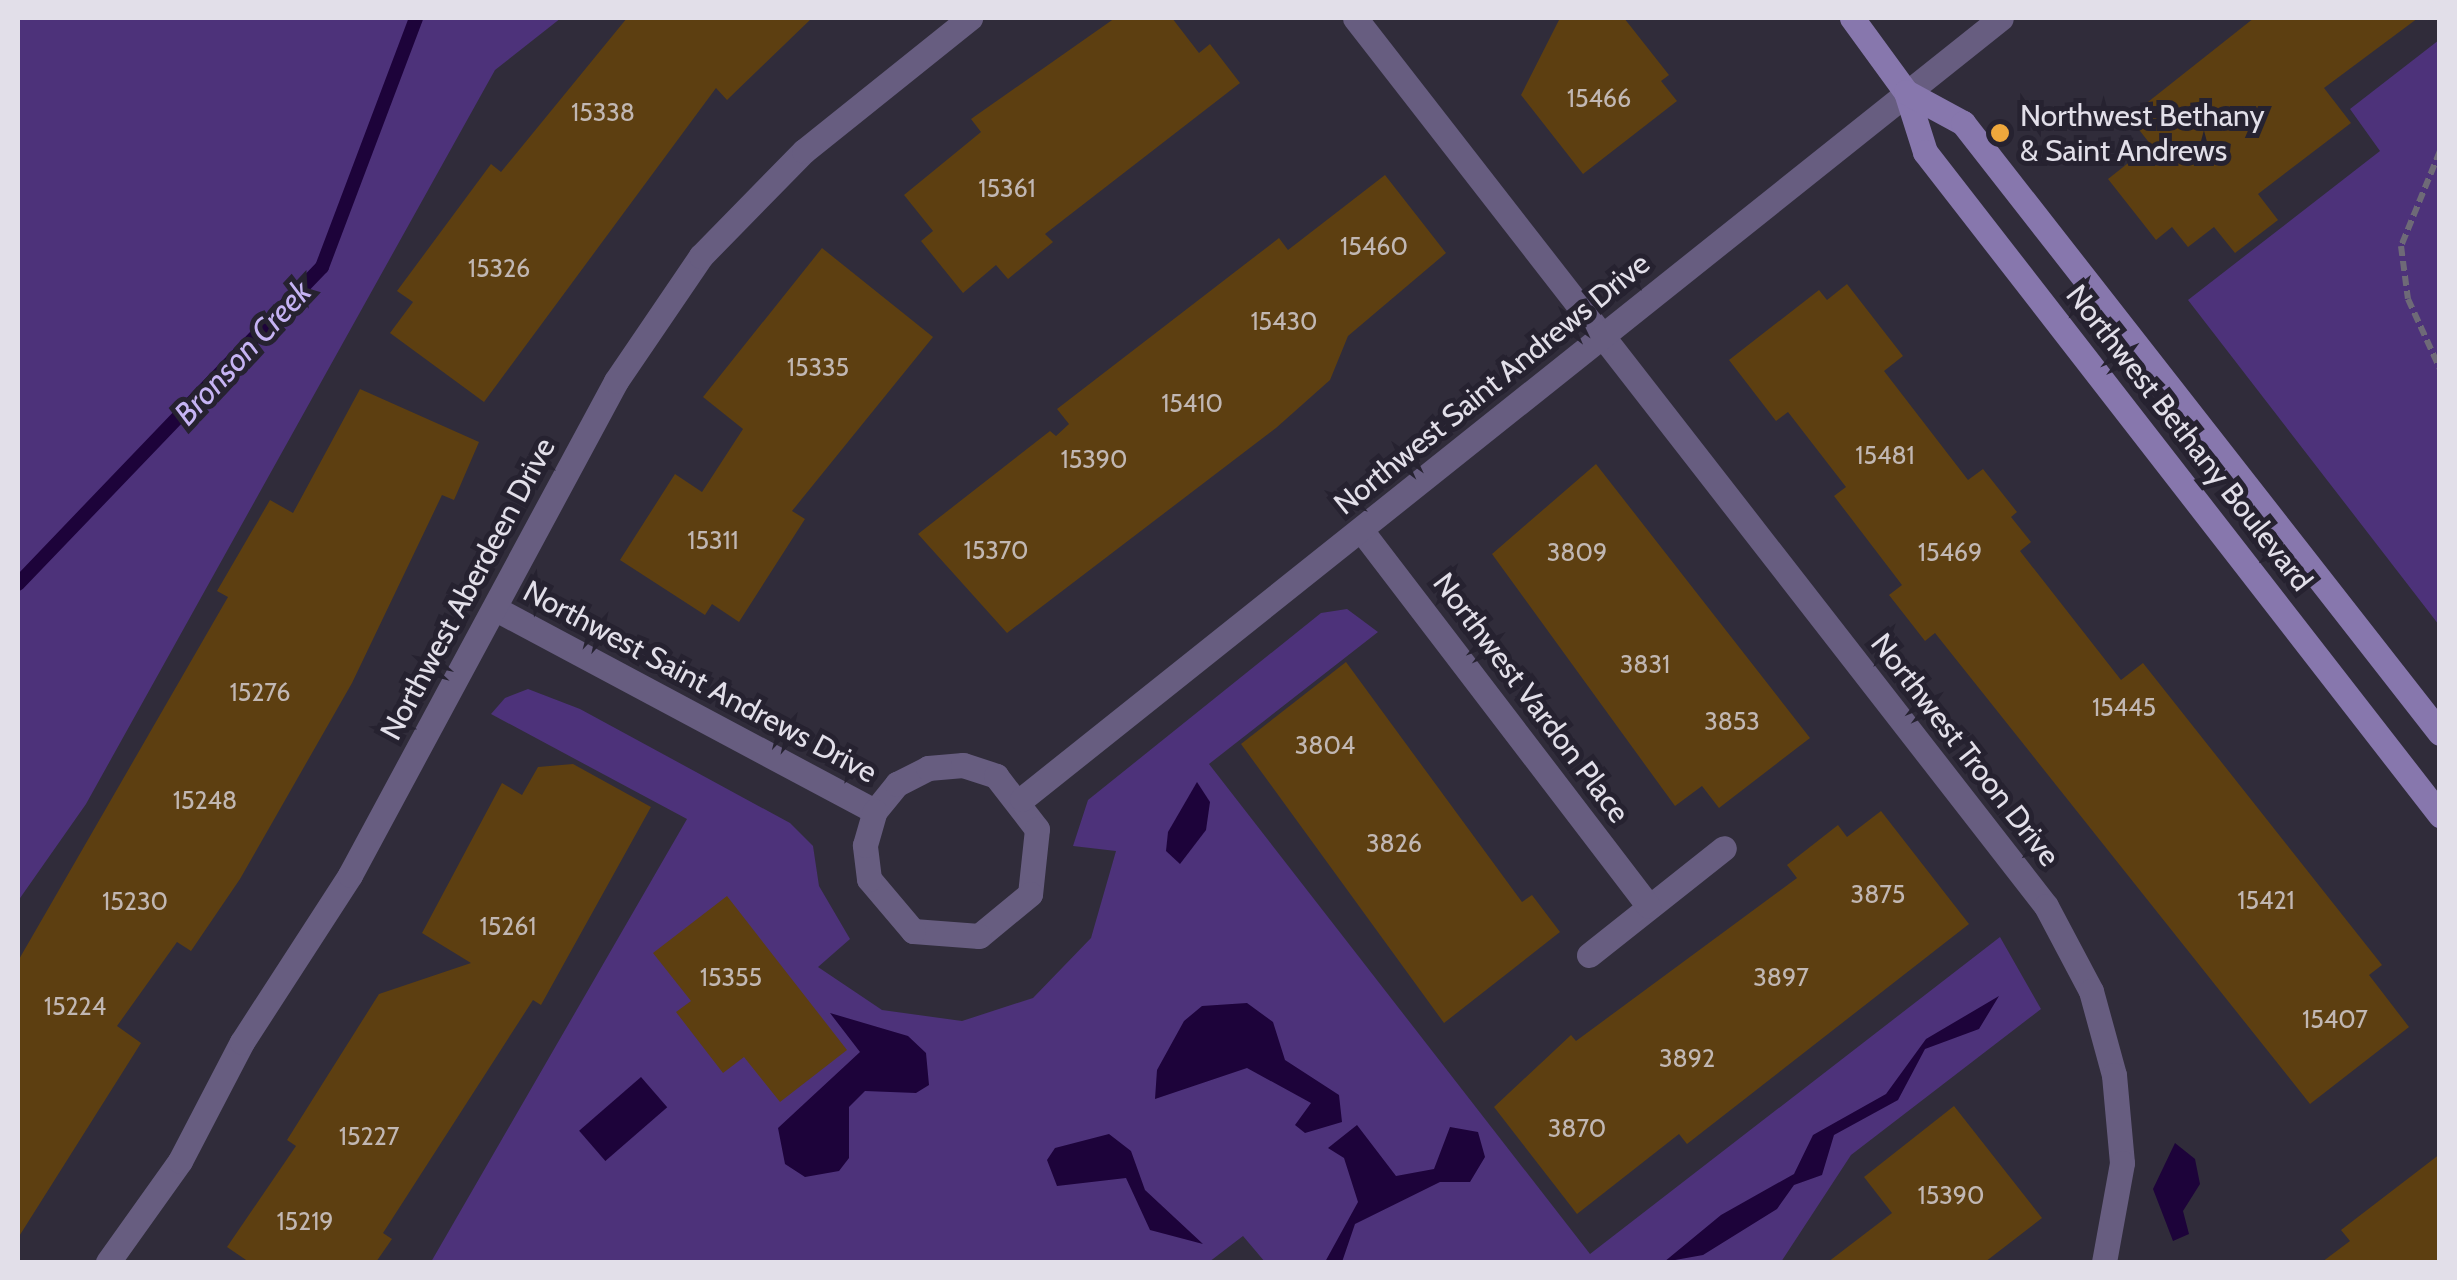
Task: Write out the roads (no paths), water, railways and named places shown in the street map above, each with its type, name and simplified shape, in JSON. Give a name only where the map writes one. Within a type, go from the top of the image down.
[{"type":"main road","name":"Northwest Bethany Boulevard","points":[[1852,18],[1906,92],[1925,152],[2440,814]]},
{"type":"main road","name":"Northwest Bethany Boulevard","points":[[1906,92],[1962,123],[2440,733]]},
{"type":"street","name":"Northwest Aberdeen Drive","points":[[108,1262],[180,1162],[496,609],[616,380],[701,256],[804,151],[970,18]]},
{"type":"street","points":[[1355,18],[1602,340]]},
{"type":"street","name":"Northwest Saint Andrews Drive","points":[[1022,799],[2001,18]]},
{"type":"street","name":"Northwest Troon Drive","points":[[1602,340],[2046,906],[2091,992],[2114,1074],[2122,1164],[2104,1262]]},
{"type":"street","name":"Northwest Vardon Place","points":[[1362,530],[1648,906]]},
{"type":"street","name":"Northwest Saint Andrews Drive","points":[[496,609],[874,811]]},
{"type":"street","name":"Northwest Saint Andrews Drive","points":[[963,765],[1022,799],[1038,829],[1030,894],[979,936],[945,940],[886,910],[868,880],[864,845],[874,811],[928,768],[963,765]]},
{"type":"street","points":[[1589,955],[1724,848]]},
{"type":"waterway","name":"Bronson Creek","points":[[18,584],[322,267],[416,18]]},
{"type":"place","name":"Northwest Bethany & Saint Andrews","points":[[2000,133]]}]
